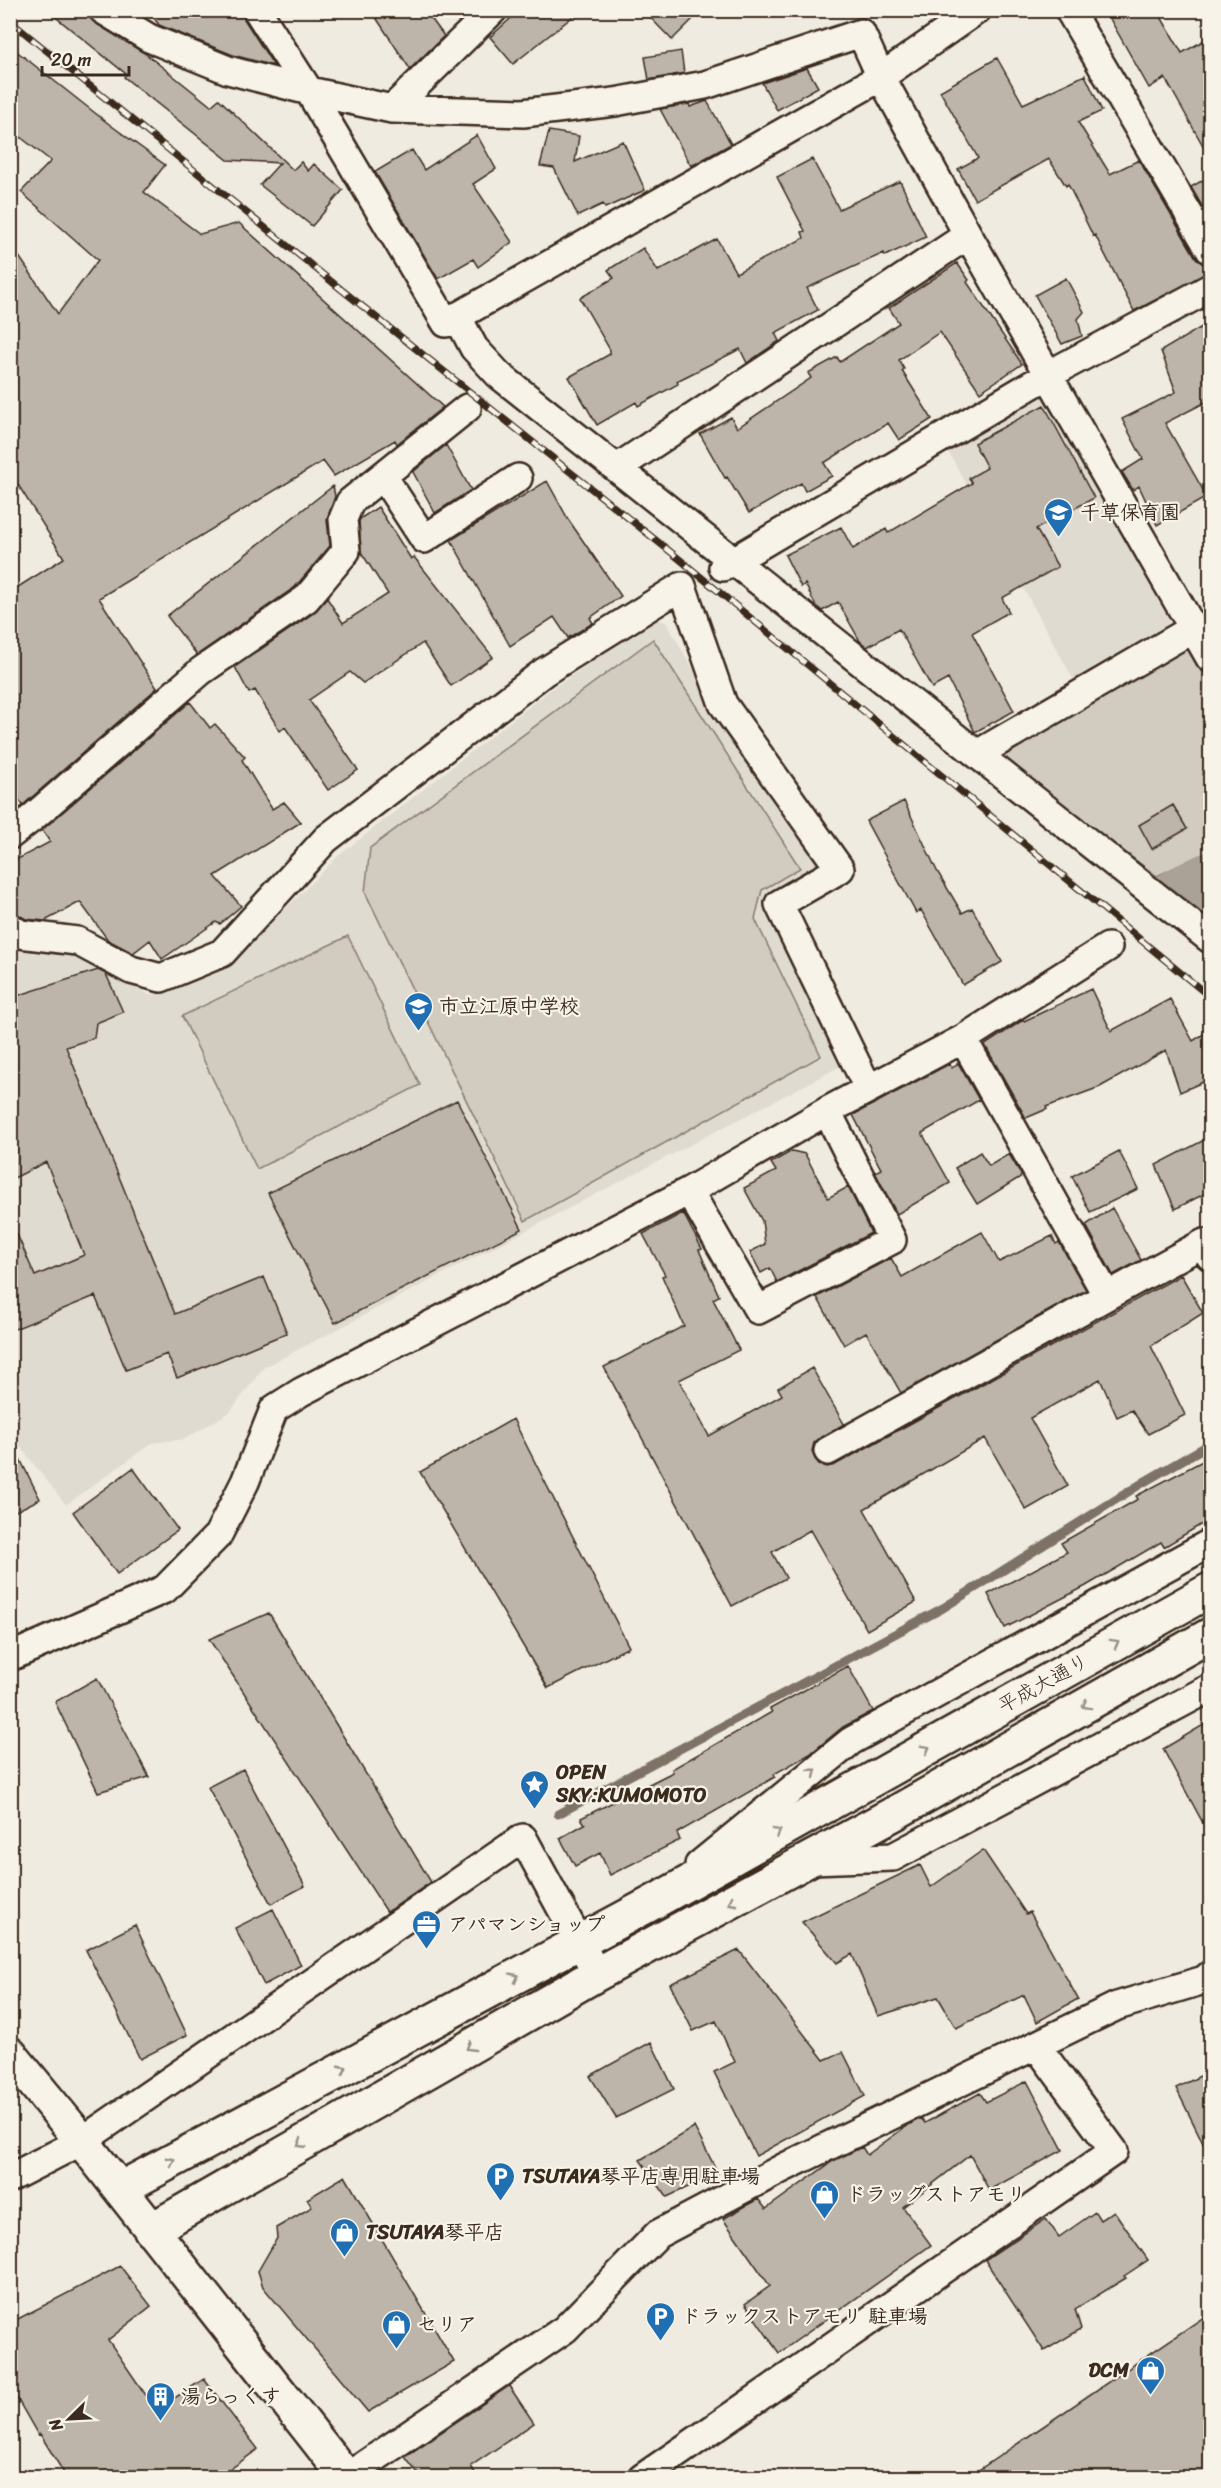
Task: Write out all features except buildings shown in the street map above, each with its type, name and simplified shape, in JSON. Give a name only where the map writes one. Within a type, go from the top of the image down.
[{"type":"street","points":[[103,10],[148,38],[228,70],[309,91],[392,109],[522,113],[615,102],[705,86],[861,33],[881,77],[968,234],[1210,658]]},
{"type":"street","points":[[257,10],[309,91],[446,323],[881,77],[976,10]]},
{"type":"street","points":[[392,109],[493,10]]},
{"type":"street","points":[[1069,10],[1210,250]]},
{"type":"street","points":[[617,468],[968,234]]},
{"type":"street","points":[[728,564],[1048,375],[1210,288]]},
{"type":"street","points":[[457,316],[474,348],[499,375],[617,468],[728,564],[979,753],[1210,939]]},
{"type":"street","points":[[10,835],[201,671],[306,599],[346,551],[343,519],[350,502],[467,408]]},
{"type":"street","points":[[383,476],[424,539],[518,478]]},
{"type":"street","points":[[10,927],[20,934],[77,941],[131,970],[161,978],[222,953],[326,839],[544,672],[682,586],[723,704],[840,869],[779,904],[868,1088]]},
{"type":"street","points":[[979,753],[1194,628]]},
{"type":"street","points":[[10,1657],[165,1589],[218,1535],[245,1482],[274,1409],[301,1392],[689,1191],[827,1110],[963,1039],[1108,947]]},
{"type":"street","points":[[963,1039],[1107,1296]]},
{"type":"street","points":[[689,1191],[758,1310],[892,1240],[827,1110]]},
{"type":"street","points":[[828,1451],[1204,1243],[1210,1256]]},
{"type":"street","points":[[654,1902],[851,1741],[1210,1543]]},
{"type":"street","name":"平成大通り","points":[[120,2189],[654,1902],[1210,1590]]},
{"type":"street","name":"平成大通り","points":[[151,2230],[597,1974],[895,1814],[1210,1635]]},
{"type":"street","points":[[811,1860],[893,1857],[1210,1688]]},
{"type":"street","points":[[10,2178],[82,2141],[523,1838],[597,1974]]},
{"type":"street","points":[[10,2054],[82,2141],[347,2477],[565,2330],[658,2234],[783,2168],[1117,2006],[1208,1983]]},
{"type":"street","points":[[642,2478],[1114,2151],[1036,2045]]},
{"type":"shaded area","name":"千草保育園","points":[[1037,396],[1049,401],[1171,624],[1166,637],[1077,686],[948,451]]},
{"type":"shaded area","name":"市立江原中学校","points":[[655,619],[666,622],[712,702],[820,858],[818,870],[769,906],[841,1066],[263,1368],[230,1412],[185,1439],[152,1443],[66,1505],[11,1435],[11,945],[81,953],[149,995],[230,965],[337,857],[550,690]]},
{"type":"shaded area","points":[[653,639],[800,868],[762,890],[755,919],[821,1056],[525,1221],[365,892],[370,848]]},
{"type":"shaded area","points":[[1188,645],[1210,683],[1210,854],[1198,856],[1157,876],[1001,760],[1002,747]]},
{"type":"shaded area","points":[[348,936],[420,1085],[257,1169],[182,1016]]},
{"type":"waterway","points":[[1176,895],[1207,879],[1210,880]]},
{"type":"waterway","points":[[558,1814],[943,1608],[1144,1482],[1210,1444]]},
{"type":"railway","points":[[10,21],[672,553],[1210,997]]},
{"type":"place","name":"千草保育園","points":[[1059,538]]},
{"type":"place","name":"市立江原中学校","points":[[418,1032]]},
{"type":"place","name":"OPEN SKY:KUMOMOTO","points":[[535,1810]]},
{"type":"place","name":"アパマンショップ","points":[[427,1950]]},
{"type":"place","name":"TSUTAYA琴平店専用駐車場","points":[[501,2202]]},
{"type":"place","name":"ドラッグストアモリ","points":[[825,2220]]},
{"type":"place","name":"TSUTAYA琴平店","points":[[345,2258]]},
{"type":"place","name":"ドラックストアモリ 駐車場","points":[[660,2342]]},
{"type":"place","name":"セリア","points":[[396,2350]]},
{"type":"place","name":"DCM","points":[[1150,2396]]},
{"type":"place","name":"湯らっくす","points":[[160,2422]]}]
